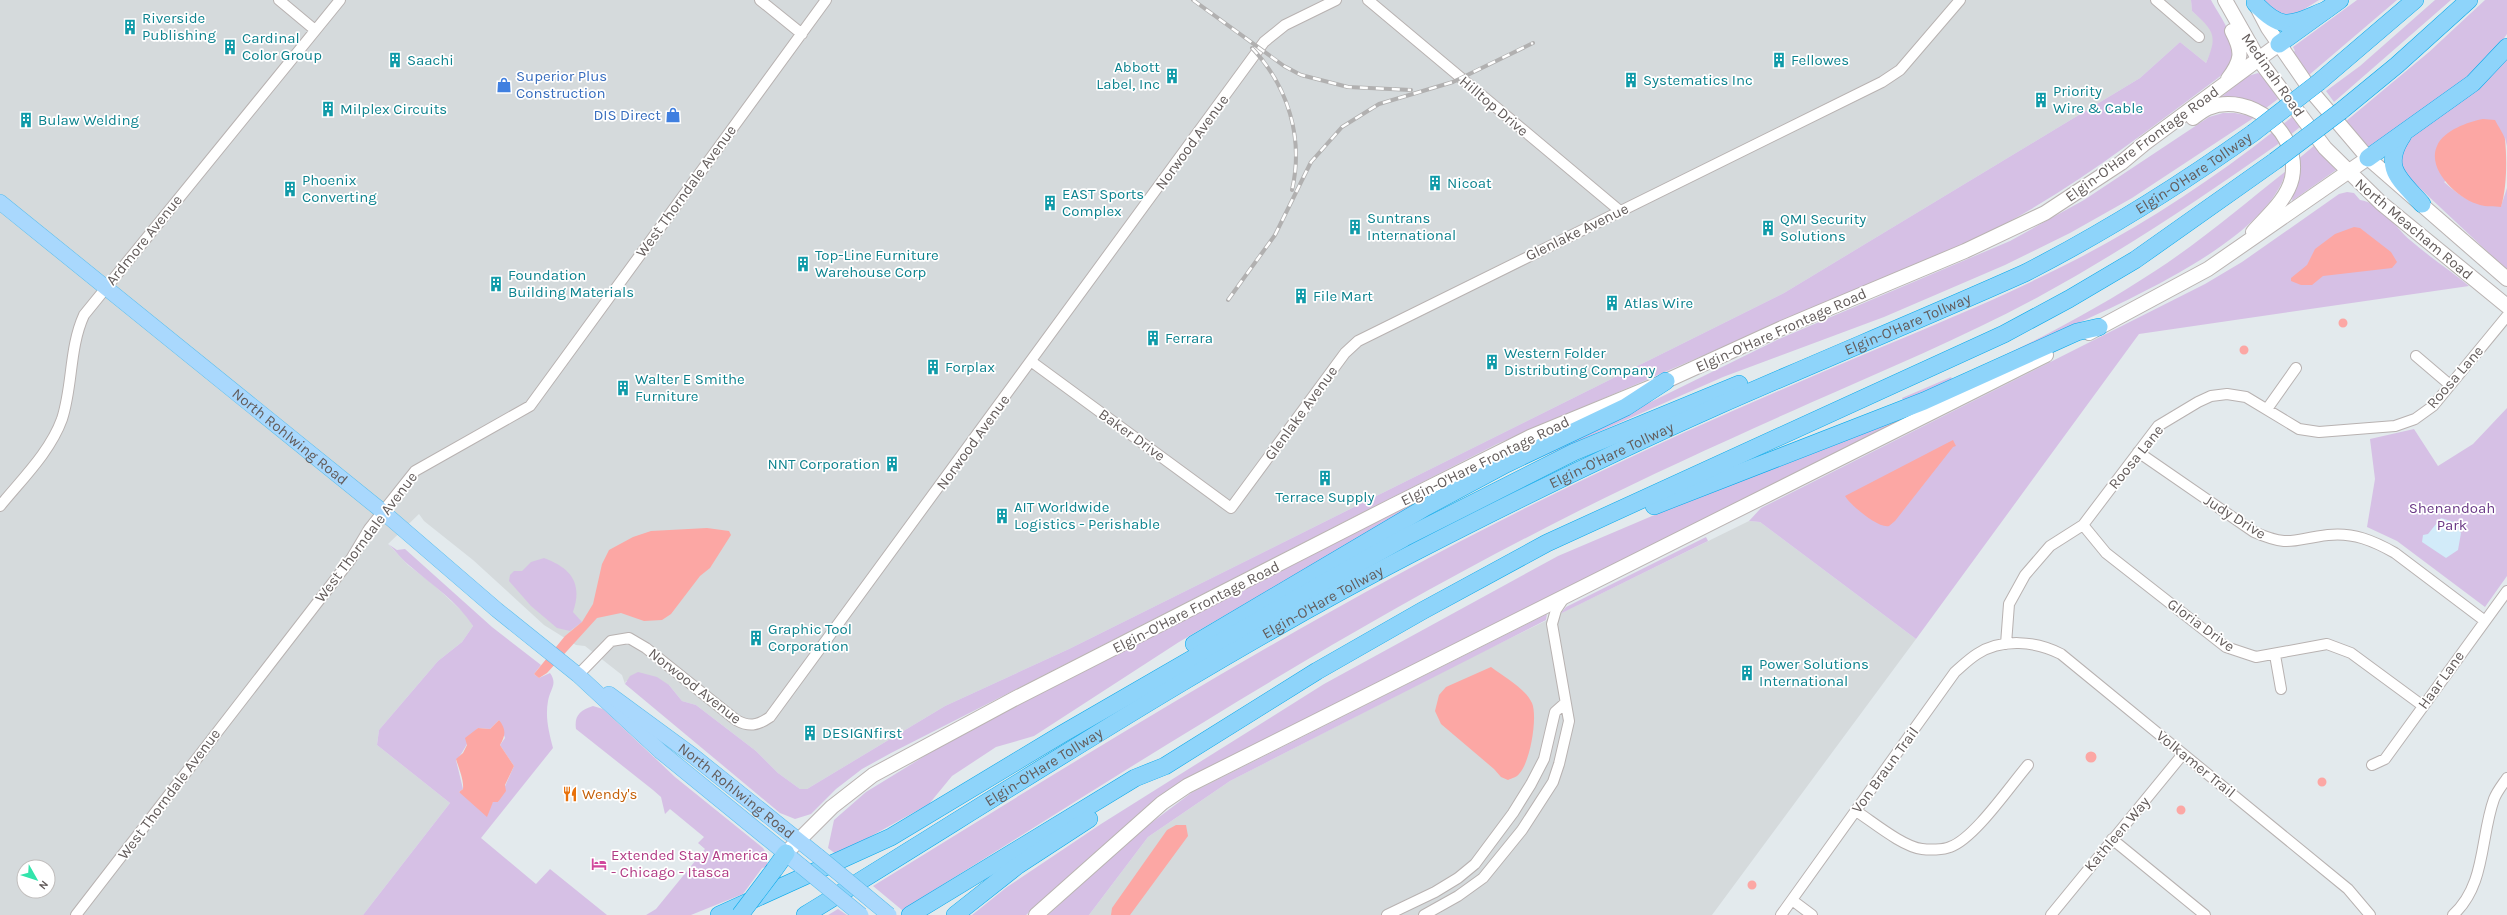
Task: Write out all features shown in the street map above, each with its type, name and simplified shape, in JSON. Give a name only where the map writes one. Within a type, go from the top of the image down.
[{"type":"highway","points":[[2279,44],[2340,0]]},
{"type":"highway","name":"Elgin-O'Hare Tollway","points":[[805,915],[1194,676],[1310,608],[1411,554],[1550,484],[1713,408],[2025,273],[2074,248],[2159,197],[2253,133],[2319,82],[2415,0]]},
{"type":"highway","points":[[955,915],[1017,866],[1121,798],[1165,766],[1317,671],[1422,611],[1547,543],[2017,327],[2135,260],[2275,161],[2341,111],[2397,65],[2469,0]]},
{"type":"highway","points":[[2254,1],[2275,22],[2286,24],[2326,10]]},
{"type":"highway","points":[[2368,158],[2473,83],[2507,47]]},
{"type":"highway","points":[[2406,132],[2392,155],[2393,166],[2422,204]]},
{"type":"highway","points":[[1615,512],[1652,507],[1938,395],[2077,332],[2100,327]]},
{"type":"highway","points":[[719,915],[891,837],[1062,734],[1305,593],[1535,471],[1639,424],[1811,355],[1845,350]]},
{"type":"highway","points":[[1062,734],[1096,706],[1297,582],[1426,507],[1506,464],[1626,407],[1666,381]]},
{"type":"highway","points":[[910,915],[1135,778],[1165,766]]},
{"type":"highway","points":[[740,915],[786,853]]},
{"type":"main road","points":[[2217,0],[2241,52],[2233,72],[2222,86]]},
{"type":"main road","name":"Medinah Road","points":[[2225,0],[2259,60],[2325,148]]},
{"type":"main road","name":"Medinah Road","points":[[2254,1],[2279,44],[2312,92],[2345,133]]},
{"type":"main road","name":"Elgin-O'Hare Frontage Road","points":[[786,853],[832,807],[873,775],[1016,698],[1530,437],[1666,381],[1782,328],[2004,233],[2045,213],[2121,163],[2279,44]]},
{"type":"main road","points":[[2121,163],[2148,149],[2207,108],[2222,105],[2238,106],[2263,114],[2282,132],[2287,142],[2292,155],[2291,179],[2286,194],[2236,250]]},
{"type":"main road","name":"North Meacham Road","points":[[2345,133],[2368,158],[2507,279]]},
{"type":"main road","name":"North Meacham Road","points":[[2325,148],[2348,173],[2381,203],[2507,306]]},
{"type":"main road","points":[[1036,915],[1162,803],[1187,786],[2171,290],[2236,250],[2368,158]]},
{"type":"main road","name":"North Rohlwing Road","points":[[0,202],[382,511],[578,675],[660,751],[861,915]]},
{"type":"main road","name":"North Rohlwing Road","points":[[578,675],[618,699],[798,840],[889,915]]},
{"type":"street","points":[[279,0],[315,30]]},
{"type":"street","name":"Ardmore Avenue","points":[[0,506],[45,450],[58,427],[65,408],[76,336],[84,315],[340,0]]},
{"type":"street","points":[[760,0],[802,34]]},
{"type":"street","name":"West Thorndale Avenue","points":[[76,915],[351,559],[382,511],[419,468],[530,406],[826,0]]},
{"type":"street","name":"Norwood Avenue","points":[[578,675],[611,641],[629,638],[646,648],[736,720],[746,725],[762,723],[776,711],[1264,42],[1278,29],[1336,0]]},
{"type":"street","name":"Hilltop Drive","points":[[1368,0],[1620,211]]},
{"type":"street","name":"Glenlake Avenue","points":[[1231,508],[1345,353],[1358,341],[1882,82],[1900,70],[1960,0]]},
{"type":"street","points":[[2156,0],[2199,37]]},
{"type":"street","name":"Roosa Lane","points":[[2006,644],[2009,604],[2025,575],[2050,546],[2083,525],[2158,426],[2211,396],[2227,394],[2246,398],[2299,429],[2319,432],[2395,426],[2415,419],[2434,406],[2507,316]]},
{"type":"street","points":[[2416,356],[2450,385]]},
{"type":"street","name":"Baker Drive","points":[[1032,362],[1231,508]]},
{"type":"street","points":[[2267,409],[2296,368]]},
{"type":"street","name":"Judy Drive","points":[[2138,452],[2254,532],[2274,540],[2291,542],[2329,534],[2362,537],[2380,544],[2395,553],[2485,621]]},
{"type":"street","name":"Gloria Drive","points":[[2083,525],[2106,553],[2226,647],[2256,656],[2275,655],[2309,646],[2327,644],[2351,653],[2423,706]]},
{"type":"street","name":"Haar Lane","points":[[2372,765],[2385,759],[2507,591]]},
{"type":"street","points":[[1424,915],[1458,896],[1483,878],[1503,855],[1552,782],[1559,764],[1569,721],[1564,704],[1561,675],[1552,624],[1556,610],[1568,593]]},
{"type":"street","name":"Volkamer Trail","points":[[2006,644],[2032,644],[2048,647],[2061,654],[2348,890],[2370,915]]},
{"type":"street","name":"Von Braun Trail","points":[[1781,915],[1955,672],[1978,653],[2006,644]]},
{"type":"street","points":[[2275,655],[2281,689]]},
{"type":"street","points":[[1387,915],[1435,892],[1458,878],[1474,864],[1531,784],[1544,759],[1555,712],[1564,704]]},
{"type":"street","name":"Kathleen Way","points":[[2051,915],[2183,754]]},
{"type":"street","points":[[1856,811],[1899,839],[1922,849],[1950,847],[1967,836],[1982,821],[2028,765]]},
{"type":"street","points":[[2453,915],[2460,908],[2478,877],[2494,797],[2507,778]]},
{"type":"street","points":[[2112,839],[2205,915]]},
{"type":"street","points":[[1792,900],[1812,915]]},
{"type":"shaded area","points":[[0,0],[2191,0],[2192,11],[2210,27],[2214,36],[2212,49],[2206,63],[2180,42],[2140,78],[1784,293],[1069,649],[945,706],[807,789],[800,789],[778,773],[756,751],[696,705],[682,701],[669,685],[626,681],[625,684],[622,675],[585,646],[576,645],[544,625],[473,560],[424,521],[419,514],[388,544],[408,565],[434,585],[466,615],[473,626],[462,642],[438,661],[379,730],[377,745],[450,803],[363,915],[0,915]]},
{"type":"shaded area","points":[[2483,119],[2495,120],[2505,139],[2506,173],[2501,207],[2482,206],[2463,197],[2446,183],[2436,165],[2435,155],[2437,146],[2445,135],[2470,122]]},
{"type":"shaded area","points":[[2354,227],[2360,228],[2391,252],[2397,262],[2392,268],[2323,276],[2312,285],[2301,285],[2291,281],[2291,278],[2307,265],[2315,249],[2335,234]]},
{"type":"shaded area","points":[[2341,319],[2345,319],[2347,323],[2345,327],[2341,327],[2339,325],[2339,321]]},
{"type":"shaded area","points":[[2242,346],[2246,346],[2248,350],[2246,354],[2242,354],[2240,352],[2240,348]]},
{"type":"shaded area","points":[[1953,440],[1956,446],[1953,447],[1895,521],[1889,526],[1884,526],[1872,520],[1858,510],[1845,496]]},
{"type":"shaded area","points":[[1749,521],[1760,522],[1916,639],[1712,915],[1089,915],[1148,837],[1230,781],[1468,659]]},
{"type":"shaded area","points":[[707,528],[729,531],[731,535],[710,568],[700,576],[671,614],[662,620],[644,621],[621,613],[597,618],[547,673],[539,678],[534,674],[565,636],[582,622],[593,604],[602,564],[609,550],[633,537],[651,531]]},
{"type":"shaded area","points":[[1491,667],[1524,692],[1532,703],[1534,710],[1532,740],[1527,760],[1518,775],[1508,780],[1501,777],[1494,769],[1441,724],[1435,711],[1439,695],[1446,687]]},
{"type":"shaded area","points":[[499,720],[503,726],[504,732],[500,745],[514,766],[505,785],[506,791],[498,802],[493,802],[487,817],[459,792],[463,789],[463,782],[456,759],[463,753],[467,745],[465,738],[478,728],[490,729]]},
{"type":"shaded area","points":[[2091,751],[2095,753],[2097,757],[2095,761],[2091,763],[2087,761],[2085,757],[2087,753]]},
{"type":"shaded area","points":[[2322,777],[2327,782],[2322,787],[2317,782]]},
{"type":"shaded area","points":[[2181,805],[2186,810],[2181,815],[2176,810]]},
{"type":"shaded area","points":[[1176,825],[1186,825],[1188,836],[1130,915],[1111,915],[1112,908],[1167,830]]},
{"type":"shaded area","points":[[1752,880],[1757,885],[1752,890],[1747,885]]},
{"type":"green space","points":[[2191,0],[2211,0],[2223,20],[2233,43],[2234,58],[2230,67],[2218,78],[2102,163],[2042,202],[1979,237],[1497,444],[891,753],[862,769],[836,789],[811,814],[795,819],[780,813],[625,684],[630,676],[638,672],[657,677],[669,685],[682,701],[696,705],[756,751],[778,773],[800,789],[807,789],[945,706],[1069,649],[1784,293],[2140,78],[2180,42],[2206,63],[2212,46],[2212,34],[2205,24],[2192,11]]},
{"type":"green space","points":[[2262,0],[2319,0],[2295,15],[2280,15]]},
{"type":"green space","points":[[2357,0],[2397,0],[2309,75],[2292,53],[2295,51],[2293,47]]},
{"type":"green space","points":[[2435,0],[2451,0],[2334,102],[2326,91],[2360,66]]},
{"type":"green space","points":[[2485,0],[2507,0],[2507,34],[2500,44],[2467,79],[2369,148],[2345,122],[2429,52]]},
{"type":"green space","points":[[2507,57],[2507,146],[2505,138],[2444,182],[2464,197],[2476,203],[2501,206],[2507,188],[2507,270],[2409,178],[2400,162],[2408,139]]},
{"type":"green space","points":[[2258,73],[2263,76],[2278,99],[2266,108],[2258,105],[2216,101],[2248,76]]},
{"type":"green space","points":[[2223,113],[2235,113],[2255,117],[2132,198],[2070,233],[2005,265],[1884,317],[1723,377],[1508,472],[1779,339],[2010,241],[2084,200],[2209,117]]},
{"type":"green space","points":[[2292,117],[2300,127],[2289,136],[2282,125]]},
{"type":"green space","points":[[2274,131],[2281,142],[2163,222],[2040,296],[2012,311],[1897,365],[1745,432],[1615,493],[1468,569],[1385,615],[1223,710],[902,910],[873,886],[1137,724],[1315,620],[1405,571],[1496,523],[1654,446],[1720,416],[1939,323],[2079,258],[2130,230],[2180,199],[2228,166]]},
{"type":"green space","points":[[2315,145],[2336,170],[2292,201],[2297,160]]},
{"type":"green space","points":[[2286,171],[2274,197],[2252,222],[2223,245],[2189,267],[2153,287],[2049,337],[2019,354],[1903,400],[1902,398],[1951,377],[1952,379],[2030,343],[2081,316],[2155,271],[2189,248]]},
{"type":"green space","points":[[2347,192],[2354,193],[2360,200],[2375,206],[2387,216],[2404,235],[2469,286],[2139,334],[1916,639],[1760,522],[1749,521],[1761,508],[2205,284],[2242,262],[2339,194]]},
{"type":"green space","name":"Shenandoah Park","points":[[2507,408],[2507,576],[2485,607],[2397,541],[2367,527],[2375,479],[2370,439],[2414,429],[2438,466],[2473,444]]},
{"type":"green space","points":[[1907,415],[1908,417],[1189,777],[1150,805],[1026,915],[972,915],[1007,887],[1101,824],[1324,684],[1558,556],[1699,496]]},
{"type":"green space","points":[[1517,450],[1411,507],[1179,642],[1034,736],[996,747],[952,776],[929,804],[837,855],[828,848],[834,820],[866,792],[954,738]]},
{"type":"green space","points":[[1706,537],[1708,541],[1560,614],[1566,607]]},
{"type":"green space","points":[[388,544],[397,550],[405,549],[492,627],[541,665],[534,674],[539,678],[550,673],[553,684],[548,701],[547,713],[553,748],[481,838],[536,884],[550,869],[607,915],[363,915],[450,803],[377,745],[379,730],[438,661],[462,642],[473,626],[452,601],[407,564]],"holes":[[[499,720],[505,738],[500,745],[514,766],[498,802],[493,802],[489,808],[459,792],[463,789],[456,760],[478,728],[490,729]]]},
{"type":"green space","points":[[544,558],[568,572],[575,585],[576,602],[573,612],[582,622],[570,631],[557,628],[531,606],[509,581],[510,575],[514,571],[522,571],[531,562]]},
{"type":"green space","points":[[1547,614],[1546,620],[1230,781],[1148,837],[1089,915],[1048,915],[1143,829],[1191,793]]},
{"type":"green space","points":[[593,706],[603,709],[675,777],[763,848],[768,856],[767,867],[762,868],[743,894],[691,915],[646,915],[656,909],[705,849],[698,843],[704,837],[670,809],[665,814],[661,797],[576,729],[576,720],[579,714],[585,709]]},
{"type":"green space","points":[[838,909],[847,915],[828,915]]},
{"type":"sand","points":[[2441,518],[2454,522],[2461,533],[2458,550],[2446,558],[2422,542],[2423,535],[2428,534]]},
{"type":"railway","points":[[1193,0],[1284,66],[1301,75],[1348,87],[1411,90]]},
{"type":"railway","points":[[1228,300],[1275,235],[1311,162],[1342,127],[1379,104],[1453,82],[1533,43]]},
{"type":"railway","points":[[1252,48],[1265,63],[1275,79],[1284,96],[1290,114],[1296,151],[1292,190]]},
{"type":"place","name":"Riverside Publishing","points":[[130,27]]},
{"type":"place","name":"Cardinal Color Group","points":[[230,47]]},
{"type":"place","name":"Saachi","points":[[395,60]]},
{"type":"place","name":"Fellowes","points":[[1779,60]]},
{"type":"place","name":"Abbott Label, Inc","points":[[1172,76]]},
{"type":"place","name":"Systematics Inc","points":[[1631,80]]},
{"type":"place","name":"Superior Plus Construction","points":[[504,85]]},
{"type":"place","name":"Priority Wire & Cable","points":[[2041,100]]},
{"type":"place","name":"Milplex Circuits","points":[[328,109]]},
{"type":"place","name":"DIS Direct","points":[[673,115]]},
{"type":"place","name":"Bulaw Welding","points":[[26,120]]},
{"type":"place","name":"Nicoat","points":[[1435,183]]},
{"type":"place","name":"Phoenix Converting","points":[[290,189]]},
{"type":"place","name":"EAST Sports Complex","points":[[1050,203]]},
{"type":"place","name":"Suntrans International","points":[[1355,227]]},
{"type":"place","name":"QMI Security Solutions","points":[[1768,228]]},
{"type":"place","name":"Top-Line Furniture Warehouse Corp","points":[[803,264]]},
{"type":"place","name":"Foundation Building Materials","points":[[496,284]]},
{"type":"place","name":"File Mart","points":[[1301,296]]},
{"type":"place","name":"Atlas Wire","points":[[1612,303]]},
{"type":"place","name":"Ferrara","points":[[1153,338]]},
{"type":"place","name":"Western Folder Distributing Company","points":[[1492,362]]},
{"type":"place","name":"Forplax","points":[[933,367]]},
{"type":"place","name":"Walter E Smithe Furniture","points":[[623,388]]},
{"type":"place","name":"NNT Corporation","points":[[892,464]]},
{"type":"place","name":"Terrace Supply","points":[[1325,478]]},
{"type":"place","name":"AIT Worldwide Logistics - Perishable","points":[[1002,516]]},
{"type":"place","name":"Graphic Tool Corporation","points":[[756,638]]},
{"type":"place","name":"Power Solutions International","points":[[1747,673]]},
{"type":"place","name":"DESIGNfirst","points":[[810,733]]},
{"type":"place","name":"Wendy's","points":[[570,794]]},
{"type":"place","name":"Extended Stay America - Chicago - Itasca","points":[[599,864]]}]
